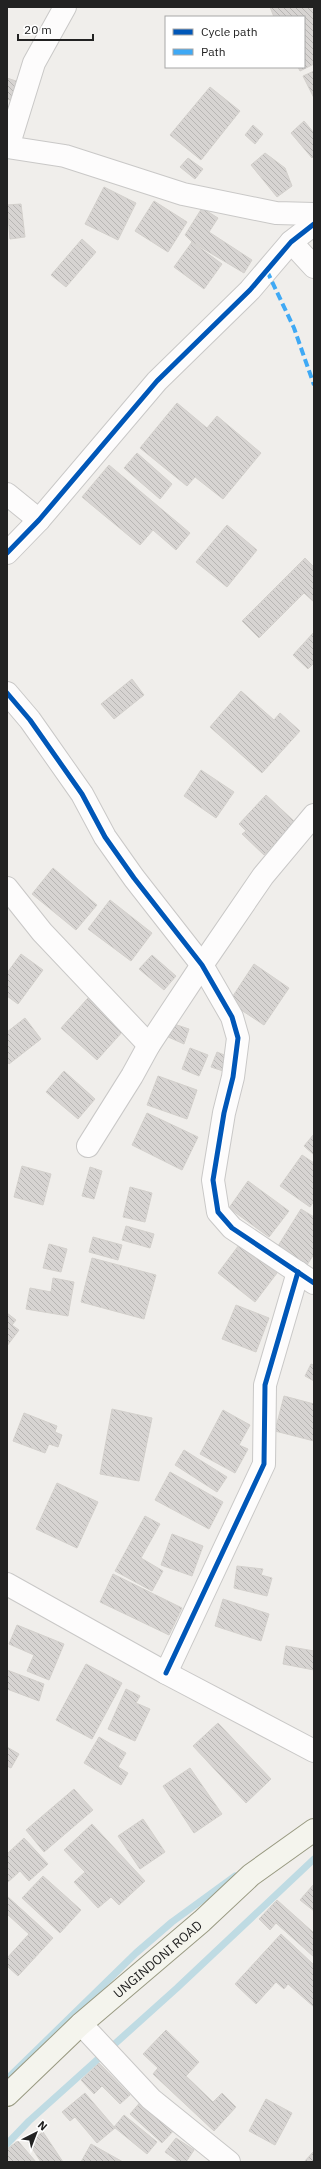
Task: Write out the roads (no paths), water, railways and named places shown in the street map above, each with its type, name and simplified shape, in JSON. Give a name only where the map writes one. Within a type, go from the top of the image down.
[{"type":"main road","name":"UNGINDONI ROAD","points":[[7,2095],[81,2024],[202,1921],[251,1875],[314,1830]]},
{"type":"street","points":[[65,7],[34,63],[7,147],[65,156],[183,194],[276,213],[314,214]]},
{"type":"street","points":[[7,553],[39,520],[157,381],[250,290],[291,242],[314,224]]},
{"type":"street","points":[[291,242],[314,266]]},
{"type":"street","points":[[7,494],[39,520]]},
{"type":"street","points":[[7,693],[30,720],[82,794],[105,837],[134,878],[202,965],[232,1017],[238,1038],[233,1077],[224,1113],[213,1180],[218,1212],[232,1228],[306,1277],[265,1385],[264,1464],[166,1673]]},
{"type":"street","points":[[88,1146],[132,1076],[149,1045],[202,965],[263,876],[314,815]]},
{"type":"street","points":[[7,888],[42,932],[149,1045]]},
{"type":"street","points":[[7,1584],[166,1673],[314,1751]]},
{"type":"street","points":[[81,2024],[151,2099],[228,2162]]},
{"type":"waterway","points":[[7,2144],[29,2121],[177,1988],[314,1859]]},
{"type":"waterway","points":[[7,2079],[136,1953],[172,1922],[235,1876]]}]
